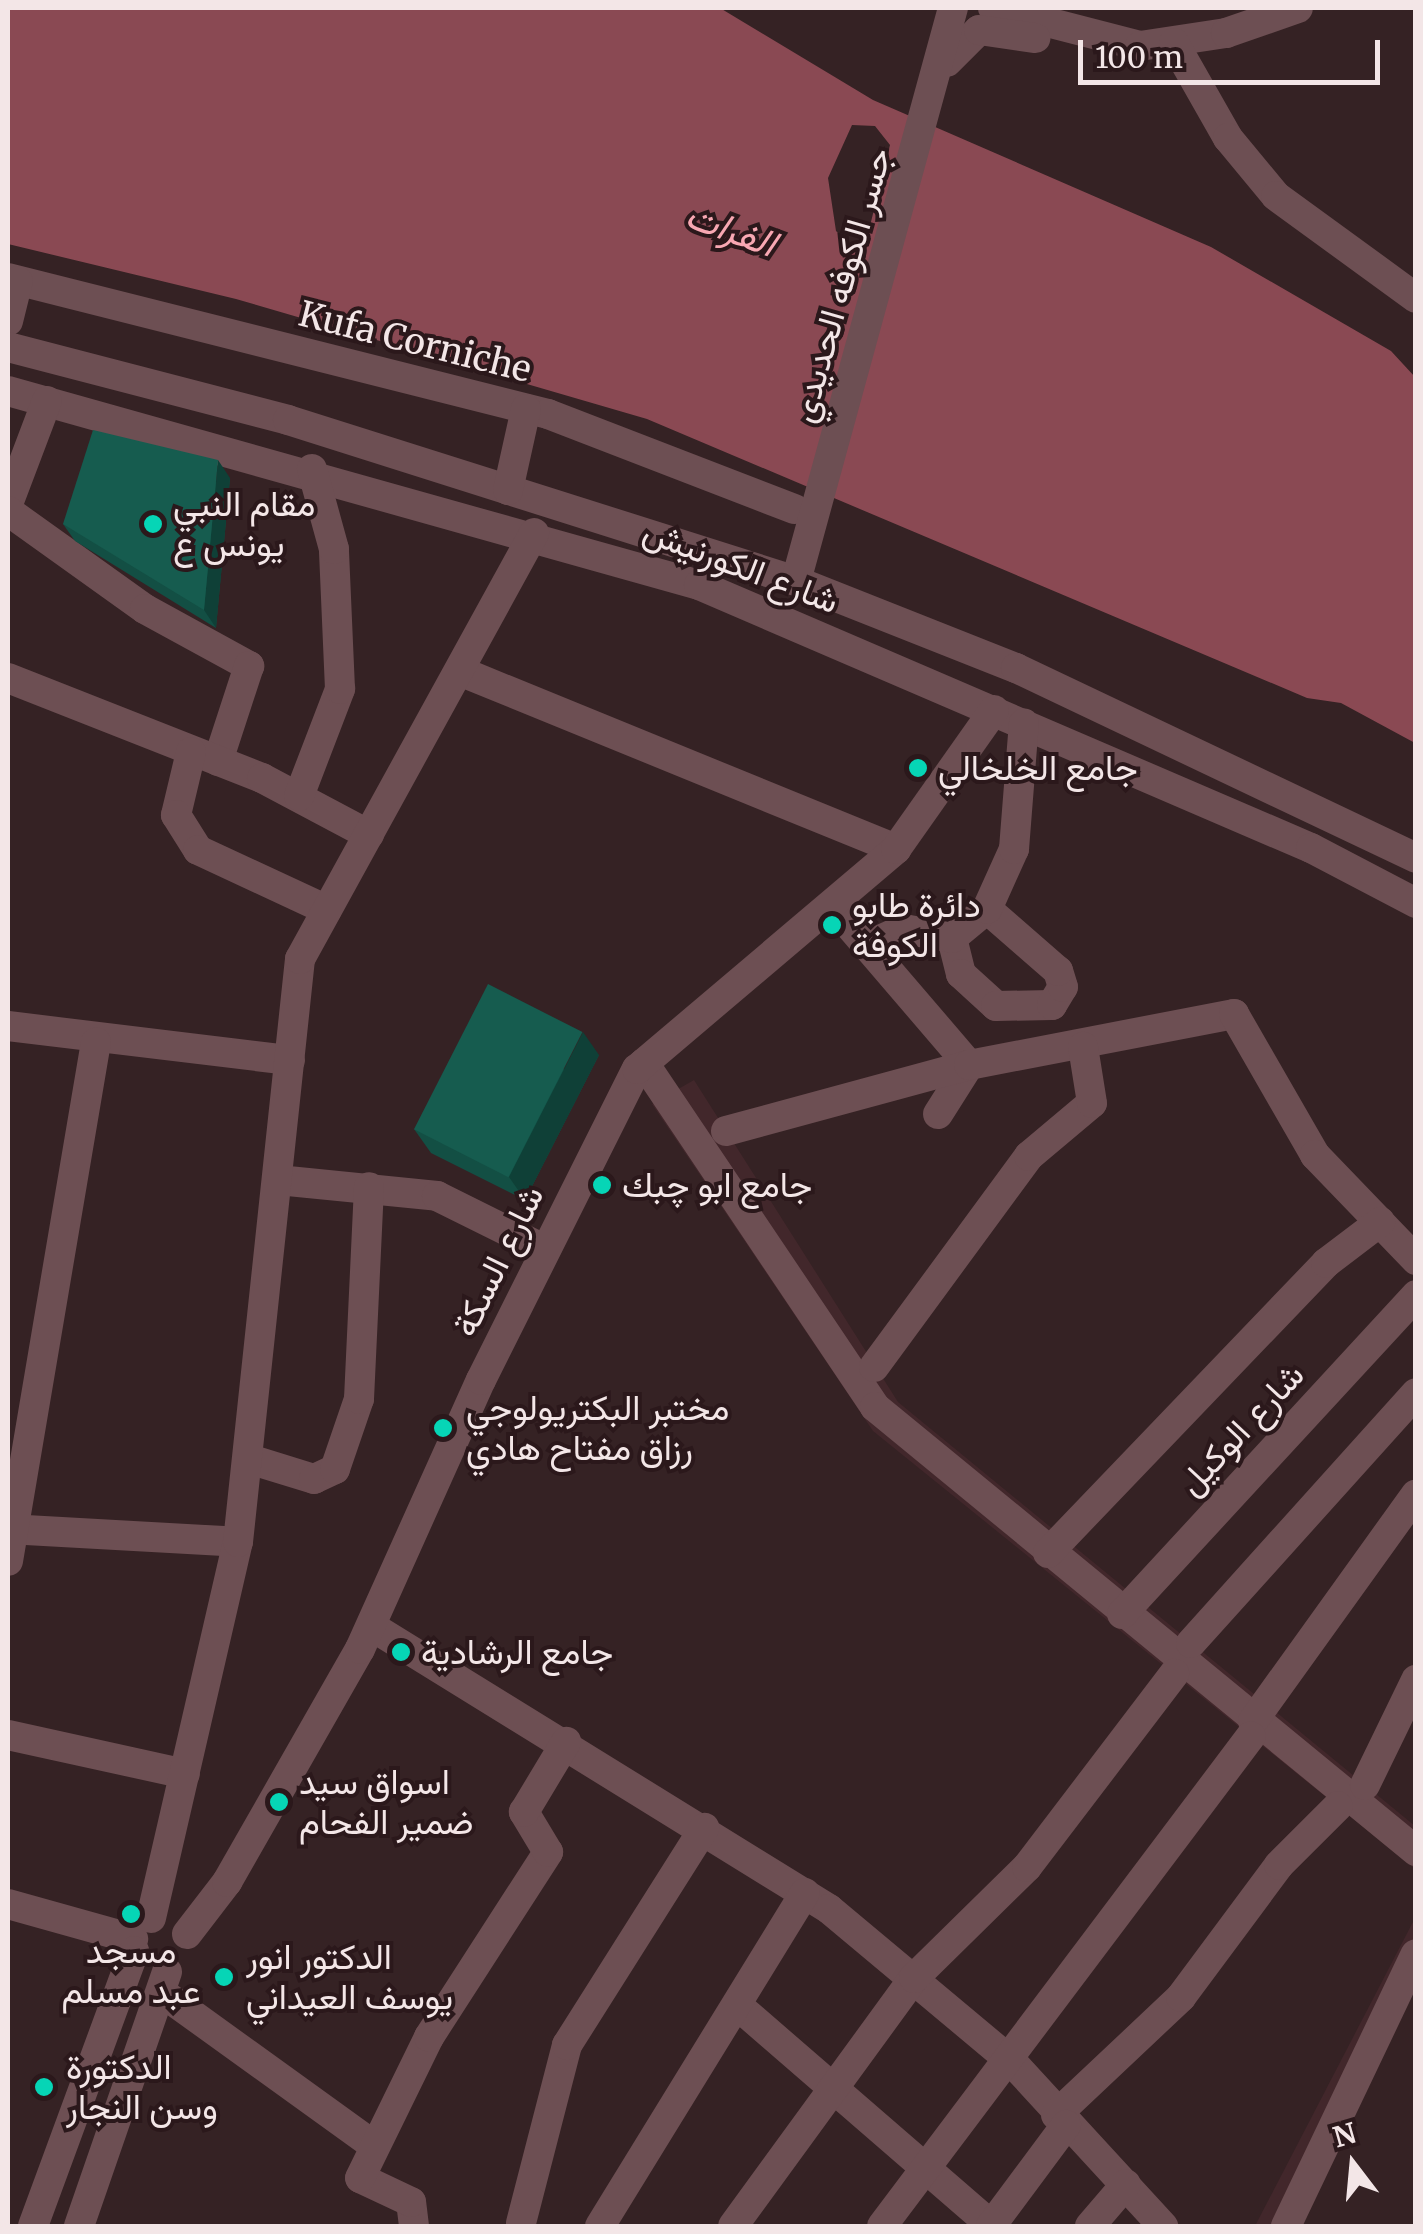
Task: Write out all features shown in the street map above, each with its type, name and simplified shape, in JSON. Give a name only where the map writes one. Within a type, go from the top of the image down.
[{"type":"street","name":"جسر الکوفه الحديدي","points":[[796,581],[806,508],[938,78],[953,8]]},
{"type":"street","points":[[994,8],[1114,44]]},
{"type":"street","points":[[938,78],[958,44],[979,30],[1087,50],[1114,44],[1174,43],[1298,8]]},
{"type":"street","points":[[1174,43],[1228,138],[1276,196],[1416,298]]},
{"type":"street","points":[[8,321],[13,280]]},
{"type":"street","name":"Kufa Corniche","points":[[13,280],[526,409],[806,508]]},
{"type":"street","name":"شارع الكورنيش","points":[[8,347],[508,490],[796,581],[1153,734],[1416,858]]},
{"type":"street","name":"شارع الكورنيش","points":[[8,391],[312,469],[698,584],[1024,722],[1416,903]]},
{"type":"street","points":[[47,400],[8,508],[145,609],[249,666],[176,816],[198,850],[327,910]]},
{"type":"street","points":[[508,490],[526,409]]},
{"type":"street","points":[[300,796],[340,689],[334,549],[312,469]]},
{"type":"street","points":[[33,2226],[139,1936],[184,1774],[238,1542],[300,959],[462,672],[534,534]]},
{"type":"street","points":[[462,672],[896,849]]},
{"type":"street","points":[[8,678],[300,796],[369,835]]},
{"type":"street","name":"شارع السكة","points":[[164,1982],[183,1962],[187,1934],[228,1882],[370,1626],[544,1250],[644,1062],[896,849],[994,710]]},
{"type":"street","points":[[952,938],[987,909],[1014,849],[1024,722]]},
{"type":"street","points":[[1131,771],[1150,756],[1153,734]]},
{"type":"street","points":[[1177,792],[1180,767],[1194,753]]},
{"type":"street","points":[[832,905],[968,1065]]},
{"type":"street","points":[[952,938],[961,974],[996,1006],[1052,1004],[1064,987],[1058,972],[987,909]]},
{"type":"street","points":[[867,946],[904,929],[952,938]]},
{"type":"street","points":[[726,1131],[968,1065],[1083,1047],[1213,1011],[1234,1014],[1315,1154],[1416,1260]]},
{"type":"street","points":[[8,1026],[96,1042],[290,1060]]},
{"type":"street","points":[[8,1561],[10,1529],[96,1042]]},
{"type":"street","points":[[874,1367],[1029,1156],[1092,1103],[1083,1047]]},
{"type":"street","points":[[644,1062],[875,1407],[1122,1614],[1252,1729],[1416,1851]]},
{"type":"street","points":[[938,1114],[968,1065]]},
{"type":"street","points":[[278,1180],[437,1196],[544,1250]]},
{"type":"street","points":[[249,1459],[314,1479],[334,1469],[359,1399],[369,1187]]},
{"type":"street","points":[[1048,1553],[1326,1263],[1380,1222]]},
{"type":"street","name":"شارع الوكيل","points":[[1122,1614],[1416,1295]]},
{"type":"street","points":[[1191,1642],[1416,1393]]},
{"type":"street","points":[[882,2226],[1013,2063],[1416,1494]]},
{"type":"street","points":[[10,1529],[238,1542]]},
{"type":"street","points":[[370,1626],[566,1742],[805,1893],[914,1978],[1013,2063],[1061,2120],[1163,2226]]},
{"type":"street","points":[[733,2226],[914,1978],[1027,1867],[1174,1674]]},
{"type":"street","points":[[1365,1785],[1416,1680]]},
{"type":"street","points":[[8,1735],[184,1774]]},
{"type":"street","points":[[414,2226],[411,2202],[360,2178],[373,2145],[548,1852],[524,1812],[566,1742]]},
{"type":"street","points":[[736,2004],[991,2226],[1061,2120],[1181,1997],[1280,1865],[1338,1806]]},
{"type":"street","points":[[521,2223],[567,2045],[704,1828]]},
{"type":"street","points":[[600,2226],[805,1893]]},
{"type":"street","points":[[8,1904],[139,1936],[176,1921],[187,1934]]},
{"type":"street","points":[[139,1936],[150,1970],[373,2145]]},
{"type":"street","points":[[1286,2226],[1416,1954]]},
{"type":"street","points":[[78,2226],[164,1982]]},
{"type":"street","points":[[1090,2226],[1126,2184]]},
{"type":"shaded area","points":[[694,1080],[898,1402],[1415,1826],[1415,1869],[873,1431],[652,1104]]},
{"type":"shaded area","points":[[1415,1918],[1415,1965],[1293,2226],[1255,2226]]},
{"type":"water","name":"الفرات","points":[[8,8],[720,8],[873,100],[1211,247],[1391,351],[1415,377],[1415,743],[1341,703],[1307,698],[647,419],[236,299],[8,244]],"holes":[[[852,125],[875,126],[890,145],[866,242],[855,249],[836,231],[828,178]]]},
{"type":"building","name":"مقام النبي يونس ع","points":[[93,430],[218,460],[204,610],[63,524]]},
{"type":"building","points":[[488,984],[582,1032],[508,1177],[414,1129]]},
{"type":"place","name":"مقام النبي يونس ع","points":[[153,524]]},
{"type":"place","name":"جامع الخلخالي","points":[[918,768]]},
{"type":"place","name":"دائرة طابو الكوفة","points":[[832,925]]},
{"type":"place","name":"جامع ابو چبك","points":[[602,1185]]},
{"type":"place","name":"مختبر البكتريولوجي رزاق مفتاح هادي","points":[[443,1428]]},
{"type":"place","name":"جامع الرشادية","points":[[401,1652]]},
{"type":"place","name":"اسواق سيد ضمير الفحام","points":[[279,1802]]},
{"type":"place","name":"مسجد عبد مسلم","points":[[131,1914]]},
{"type":"place","name":"الدكتور انور يوسف العيداني","points":[[224,1977]]},
{"type":"place","name":"الدكتورة وسن النجار","points":[[44,2087]]}]
